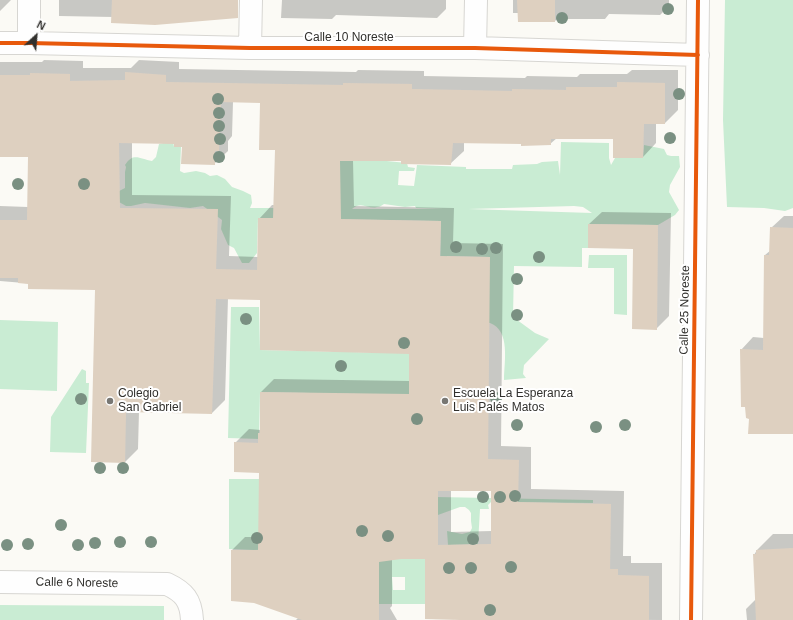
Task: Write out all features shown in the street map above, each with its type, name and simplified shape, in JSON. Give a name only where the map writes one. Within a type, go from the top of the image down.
[{"type":"street","points":[[29,0],[29,43]]},
{"type":"street","points":[[250,48],[251,0]]},
{"type":"street","points":[[475,48],[476,0]]},
{"type":"street","name":"Calle 25 Noreste","points":[[691,620],[698,0]]},
{"type":"street","name":"Calle 10 Noreste","points":[[0,43],[250,48],[475,48],[698,55]]},
{"type":"street","name":"Calle 6 Noreste","points":[[0,582],[167,584],[178,589],[188,599],[192,620]]},
{"type":"green space","points":[[725,0],[793,0],[793,208],[785,211],[764,208],[727,207],[723,120]]},
{"type":"green space","points":[[173,141],[174,147],[181,147],[180,171],[184,173],[196,171],[210,176],[217,175],[225,179],[232,187],[251,195],[252,203],[250,208],[326,208],[340,161],[366,159],[407,163],[408,167],[415,168],[414,171],[399,171],[398,185],[414,186],[417,165],[466,167],[466,169],[512,169],[513,165],[558,161],[560,175],[561,142],[609,143],[609,158],[611,165],[615,158],[643,158],[644,145],[664,149],[667,155],[679,156],[680,167],[670,185],[669,192],[679,210],[675,215],[658,225],[588,224],[588,248],[582,248],[582,267],[514,266],[513,317],[535,333],[549,339],[524,365],[523,374],[526,378],[504,380],[504,340],[497,327],[490,323],[441,322],[490,257],[447,256],[446,275],[440,275],[441,221],[258,218],[257,253],[249,263],[242,263],[234,248],[228,245],[221,229],[222,220],[203,206],[190,208],[145,203],[126,206],[119,202],[119,191],[125,188],[125,165],[134,157],[152,161],[156,157],[159,144]],"holes":[[[384,204],[405,207],[415,206],[416,208],[443,209],[352,209],[359,205],[374,208]],[[583,207],[592,213],[468,209]]]},
{"type":"green space","points":[[589,255],[627,255],[627,315],[614,314],[614,268],[588,268]]},
{"type":"green space","points":[[231,307],[259,307],[260,350],[394,353],[423,312],[409,357],[409,389],[422,390],[410,395],[260,392],[259,439],[228,438]]},
{"type":"green space","points":[[0,320],[58,322],[57,391],[0,389]]},
{"type":"green space","points":[[82,369],[86,371],[86,383],[89,383],[86,453],[50,452],[51,417]]},
{"type":"green space","points":[[229,479],[259,479],[259,523],[423,545],[254,550],[229,549]]},
{"type":"green space","points":[[438,497],[593,500],[593,503],[491,502],[488,505],[489,509],[480,509],[478,544],[448,545],[447,531],[462,534],[470,532],[472,528],[471,513],[465,507],[460,507],[438,515]]},
{"type":"green space","points":[[379,558],[425,559],[425,604],[379,604]],"holes":[[[392,577],[405,577],[405,590],[393,590]]]},
{"type":"green space","points":[[0,605],[164,606],[164,620],[0,620]]},
{"type":"building","points":[[112,0],[238,0],[238,18],[155,25],[111,23]]},
{"type":"building","points":[[517,0],[555,0],[555,22],[518,22]]},
{"type":"building","points":[[125,72],[166,75],[166,82],[343,85],[343,83],[412,84],[412,89],[512,91],[512,89],[566,90],[566,87],[617,87],[617,82],[665,83],[665,124],[644,124],[643,158],[613,158],[613,139],[551,139],[551,145],[521,146],[521,144],[453,143],[451,165],[401,164],[401,161],[340,161],[341,219],[441,221],[440,256],[490,257],[488,459],[519,460],[518,502],[611,504],[610,569],[618,569],[618,575],[649,576],[649,620],[425,619],[425,559],[401,559],[379,562],[379,620],[302,620],[254,603],[231,601],[231,550],[258,550],[259,473],[234,472],[234,442],[258,443],[258,433],[260,433],[260,392],[409,394],[409,354],[260,350],[260,300],[216,299],[212,414],[126,412],[125,463],[91,462],[95,290],[28,289],[28,284],[18,283],[18,278],[0,278],[0,220],[27,220],[28,157],[0,157],[0,75],[30,75],[30,73],[70,74],[70,81],[125,80]],"holes":[[[221,102],[260,103],[259,150],[275,150],[273,218],[258,218],[257,270],[216,269],[218,209],[120,208],[119,143],[174,144],[174,147],[182,147],[181,164],[215,165],[215,151],[219,151]],[[438,491],[491,491],[491,544],[438,545]]]},
{"type":"building","points":[[588,224],[658,225],[657,330],[632,329],[633,249],[588,248]]},
{"type":"building","points":[[770,227],[793,228],[793,434],[748,434],[749,419],[746,418],[745,407],[741,407],[740,349],[763,350],[764,255],[769,255]]},
{"type":"building","points":[[793,548],[793,620],[756,620],[753,554],[756,554],[756,550]]},
{"type":"cycle path","points":[[691,620],[698,0]]},
{"type":"cycle path","points":[[0,43],[250,48],[475,48],[698,55]]},
{"type":"place","name":"Colegio San Gabriel","points":[[110,401]]},
{"type":"place","name":"Escuela La Esperanza Luis Palés Matos","points":[[445,401]]}]
